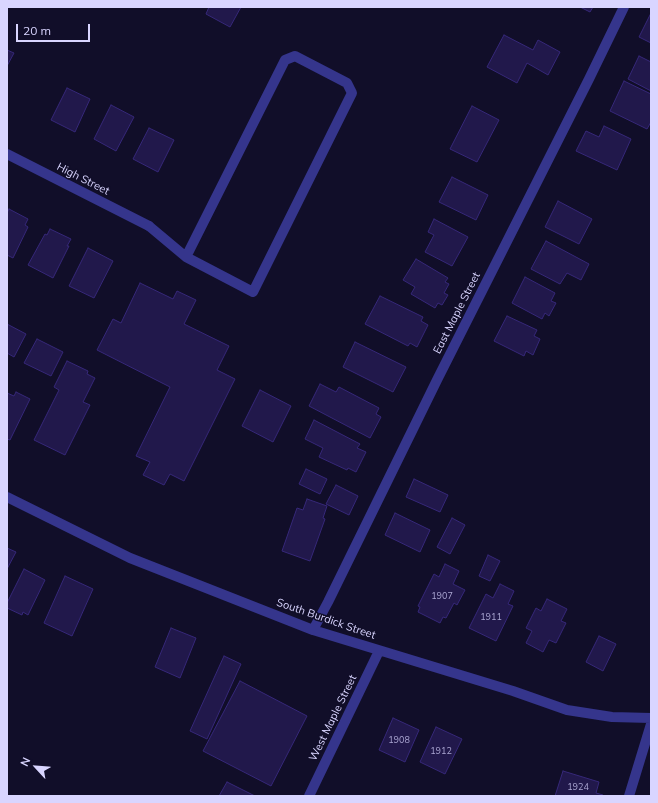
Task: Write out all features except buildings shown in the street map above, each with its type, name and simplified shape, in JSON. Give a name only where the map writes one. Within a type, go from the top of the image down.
[{"type":"street","name":"East Maple Street","points":[[313,630],[624,7]]},
{"type":"street","name":"High Street","points":[[7,154],[149,226],[186,257],[254,292],[352,93],[347,83],[295,56],[285,60],[186,257]]},
{"type":"street","name":"South Burdick Street","points":[[7,497],[130,558],[313,630],[513,691],[567,710],[612,717],[651,718]]},
{"type":"street","name":"West Maple Street","points":[[309,796],[379,651]]},
{"type":"street","points":[[629,796],[651,724]]}]
